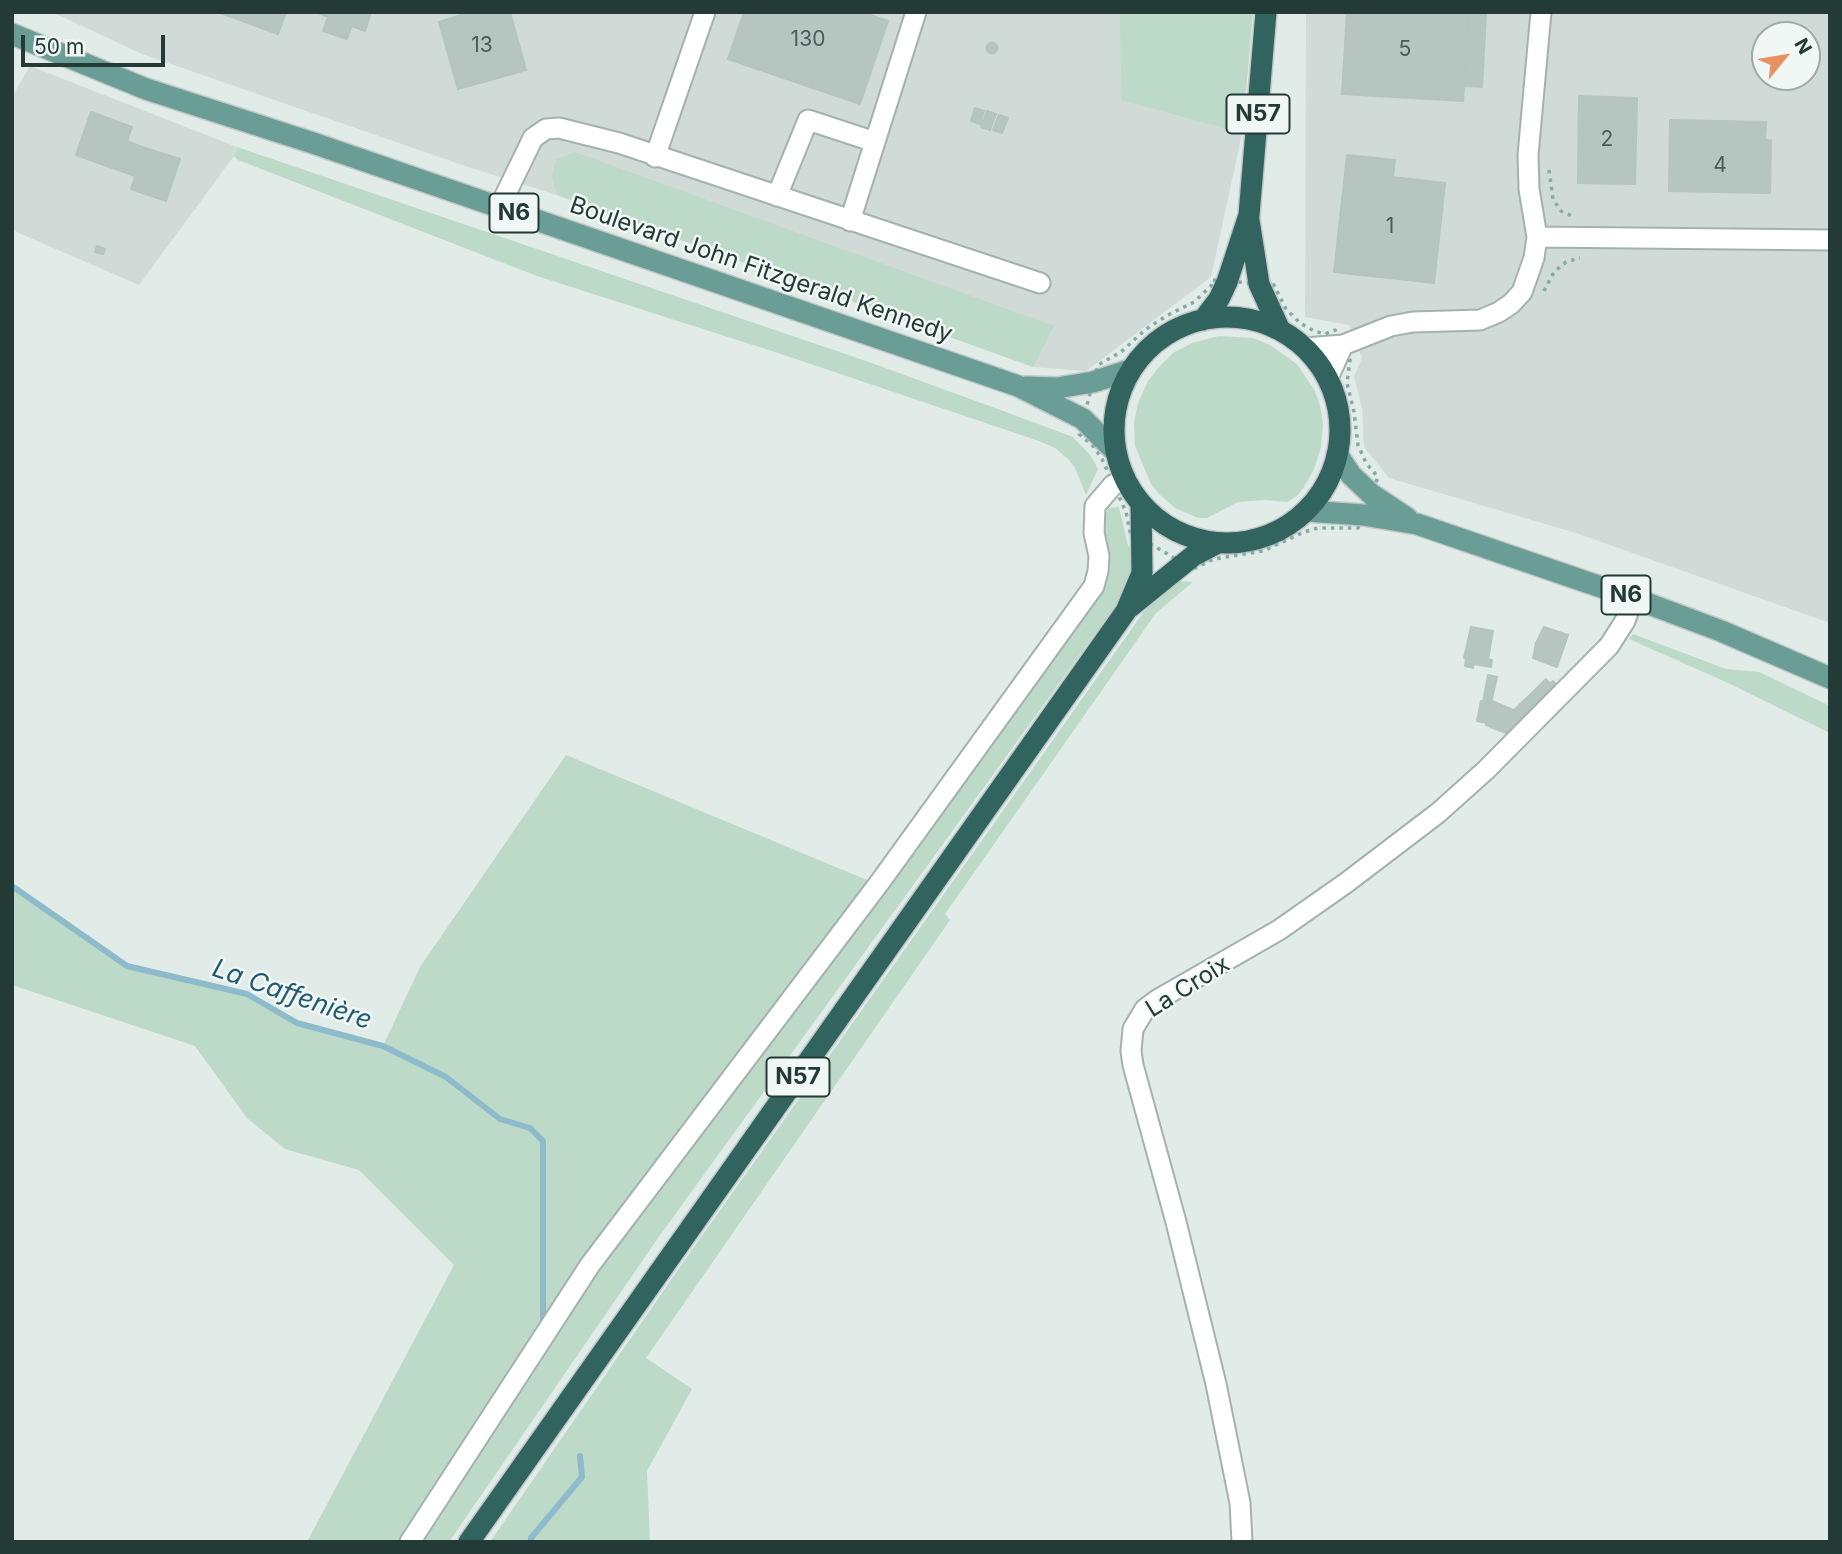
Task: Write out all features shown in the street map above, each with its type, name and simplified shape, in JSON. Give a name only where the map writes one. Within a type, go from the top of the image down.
[{"type":"highway","name":"N57","points":[[1266,12],[1249,215],[1259,284],[1279,328]]},
{"type":"highway","name":"N57","points":[[1203,320],[1219,299],[1227,282],[1249,215]]},
{"type":"highway","points":[[1227,317],[1279,328],[1305,348],[1321,366],[1328,379],[1339,412],[1341,432],[1330,477],[1307,511],[1266,537],[1218,543],[1200,540],[1175,530],[1153,516],[1141,503],[1125,478],[1115,452],[1117,402],[1130,370],[1139,358],[1163,337],[1203,320],[1227,317]]},
{"type":"highway","name":"N57","points":[[469,1542],[1126,611],[1142,573],[1141,503]]},
{"type":"highway","name":"N57","points":[[1126,611],[1193,556],[1218,543]]},
{"type":"main road","name":"Boulevard John Fitzgerald Kennedy","points":[[12,34],[146,89],[313,143],[1018,386],[1083,419],[1115,452]]},
{"type":"main road","name":"Boulevard John Fitzgerald Kennedy","points":[[1018,386],[1057,388],[1093,382],[1130,370]]},
{"type":"main road","name":"N6","points":[[1337,454],[1351,475],[1371,494],[1418,524]]},
{"type":"main road","name":"N6","points":[[1307,511],[1363,515],[1418,524],[1633,598],[1721,631],[1830,678]]},
{"type":"street","points":[[655,157],[705,12]]},
{"type":"street","points":[[850,221],[916,12]]},
{"type":"street","points":[[1305,348],[1343,345],[1391,326],[1435,320],[1468,322],[1499,312],[1511,304],[1525,285],[1534,258],[1537,237],[1529,189],[1528,155],[1541,12]]},
{"type":"street","points":[[777,196],[808,120],[875,142]]},
{"type":"street","points":[[499,208],[533,138],[546,129],[559,128],[595,137],[1040,283]]},
{"type":"street","points":[[1537,237],[1830,240]]},
{"type":"street","points":[[1328,379],[1343,345]]},
{"type":"street","points":[[410,1542],[590,1265],[880,882],[1094,586],[1098,571],[1094,533],[1095,506],[1105,492],[1125,478]]},
{"type":"street","name":"La Croix","points":[[1242,1542],[1240,1503],[1216,1384],[1133,1065],[1133,1029],[1144,1009],[1279,930],[1346,883],[1437,813],[1486,770],[1609,646],[1625,621],[1633,598]]},
{"type":"path","points":[[1549,167],[1553,199],[1561,211],[1576,218]]},
{"type":"path","points":[[1098,365],[1121,352],[1167,314],[1194,302],[1213,280]]},
{"type":"path","points":[[1275,285],[1286,309],[1300,323],[1343,345],[1357,445],[1366,463],[1378,477]]},
{"type":"path","points":[[1193,569],[1214,559],[1264,551],[1318,528],[1357,528]]},
{"type":"shaded area","points":[[52,12],[1253,12],[1242,134],[1211,277],[1086,371],[1033,367],[557,195],[468,167],[142,54]]},
{"type":"shaded area","points":[[1306,12],[1830,12],[1830,623],[1576,533],[1389,478],[1364,447],[1362,408],[1354,377],[1362,358],[1349,325],[1305,317]]},
{"type":"shaded area","points":[[30,66],[237,147],[234,156],[139,285],[12,230],[12,97]]},
{"type":"green space","points":[[1120,12],[1253,12],[1242,133],[1121,100]]},
{"type":"green space","points":[[237,147],[866,361],[1073,437],[1091,456],[1098,469],[1086,495],[1075,468],[1068,459],[1055,448],[1039,441],[537,276],[238,160],[234,156]]},
{"type":"green space","points":[[575,152],[1054,326],[1033,367],[557,195],[552,177],[556,160]]},
{"type":"green space","points":[[1219,336],[1253,338],[1270,345],[1297,364],[1315,391],[1320,406],[1323,423],[1321,447],[1314,469],[1304,487],[1297,496],[1287,502],[1238,502],[1207,518],[1198,518],[1175,508],[1151,484],[1135,446],[1134,423],[1138,403],[1148,381],[1158,368],[1173,353],[1192,343]]},
{"type":"green space","points":[[1119,507],[1128,546],[1133,547],[1133,573],[1123,595],[658,1238],[449,1542],[418,1542],[596,1271],[1103,588],[1104,517],[1109,508]]},
{"type":"green space","points":[[1177,581],[1193,582],[1156,613],[945,914],[950,920],[646,1358],[692,1389],[647,1471],[650,1542],[490,1542],[682,1264],[1145,610]]},
{"type":"green space","points":[[1633,634],[1726,669],[1759,672],[1830,706],[1830,733],[1726,682],[1629,639]]},
{"type":"green space","points":[[566,755],[872,882],[405,1542],[307,1542],[454,1265],[359,1170],[285,1149],[247,1118],[195,1046],[12,985],[12,886],[127,966],[247,994],[297,1023],[383,1046],[420,967]]},
{"type":"building","points":[[218,12],[286,12],[278,34]]},
{"type":"building","points":[[316,12],[371,12],[365,31],[352,26],[347,39],[323,31],[328,17]]},
{"type":"building","points":[[471,12],[510,12],[526,70],[458,89],[439,22]]},
{"type":"building","points":[[744,12],[862,12],[888,21],[860,104],[728,59]]},
{"type":"building","points":[[1347,12],[1469,12],[1463,101],[1342,94]]},
{"type":"building","points":[[1468,14],[1486,14],[1482,87],[1464,86]]},
{"type":"building","points":[[992,43],[996,44],[996,52],[992,53],[988,52],[987,48],[988,44]]},
{"type":"building","points":[[1579,96],[1637,98],[1635,184],[1578,183]]},
{"type":"building","points":[[975,108],[984,111],[980,124],[971,121]]},
{"type":"building","points":[[987,111],[996,114],[990,130],[981,127]]},
{"type":"building","points":[[91,112],[132,127],[127,141],[145,148],[135,176],[76,155]]},
{"type":"building","points":[[999,115],[1008,118],[1002,133],[993,130]]},
{"type":"building","points":[[1670,120],[1766,122],[1765,140],[1771,140],[1770,193],[1669,191]]},
{"type":"building","points":[[145,148],[180,159],[166,201],[131,189]]},
{"type":"building","points":[[1347,155],[1395,160],[1393,177],[1445,183],[1434,283],[1334,272]]},
{"type":"building","points":[[97,246],[105,249],[103,254],[95,252]]},
{"type":"building","points":[[1471,627],[1493,631],[1488,659],[1492,660],[1491,667],[1474,664],[1474,661],[1464,658]]},
{"type":"building","points":[[1544,627],[1568,635],[1557,667],[1533,658],[1536,643]]},
{"type":"building","points":[[1466,658],[1474,661],[1473,668],[1465,666]]},
{"type":"building","points":[[1488,675],[1497,677],[1491,703],[1483,702]]},
{"type":"building","points":[[1546,679],[1550,684],[1553,681],[1558,687],[1544,701],[1534,691]]},
{"type":"building","points":[[1534,691],[1543,700],[1527,716],[1514,710]]},
{"type":"building","points":[[1481,701],[1491,703],[1487,723],[1477,721]]},
{"type":"building","points":[[1492,701],[1527,716],[1508,734],[1486,725]]},
{"type":"waterway","name":"La Caffenière","points":[[12,886],[127,966],[247,994],[297,1023],[383,1046],[446,1077],[500,1119],[530,1128],[543,1141],[543,1324]]},
{"type":"waterway","name":"La Caffenière","points":[[531,1542],[531,1538],[582,1477],[580,1456]]}]
